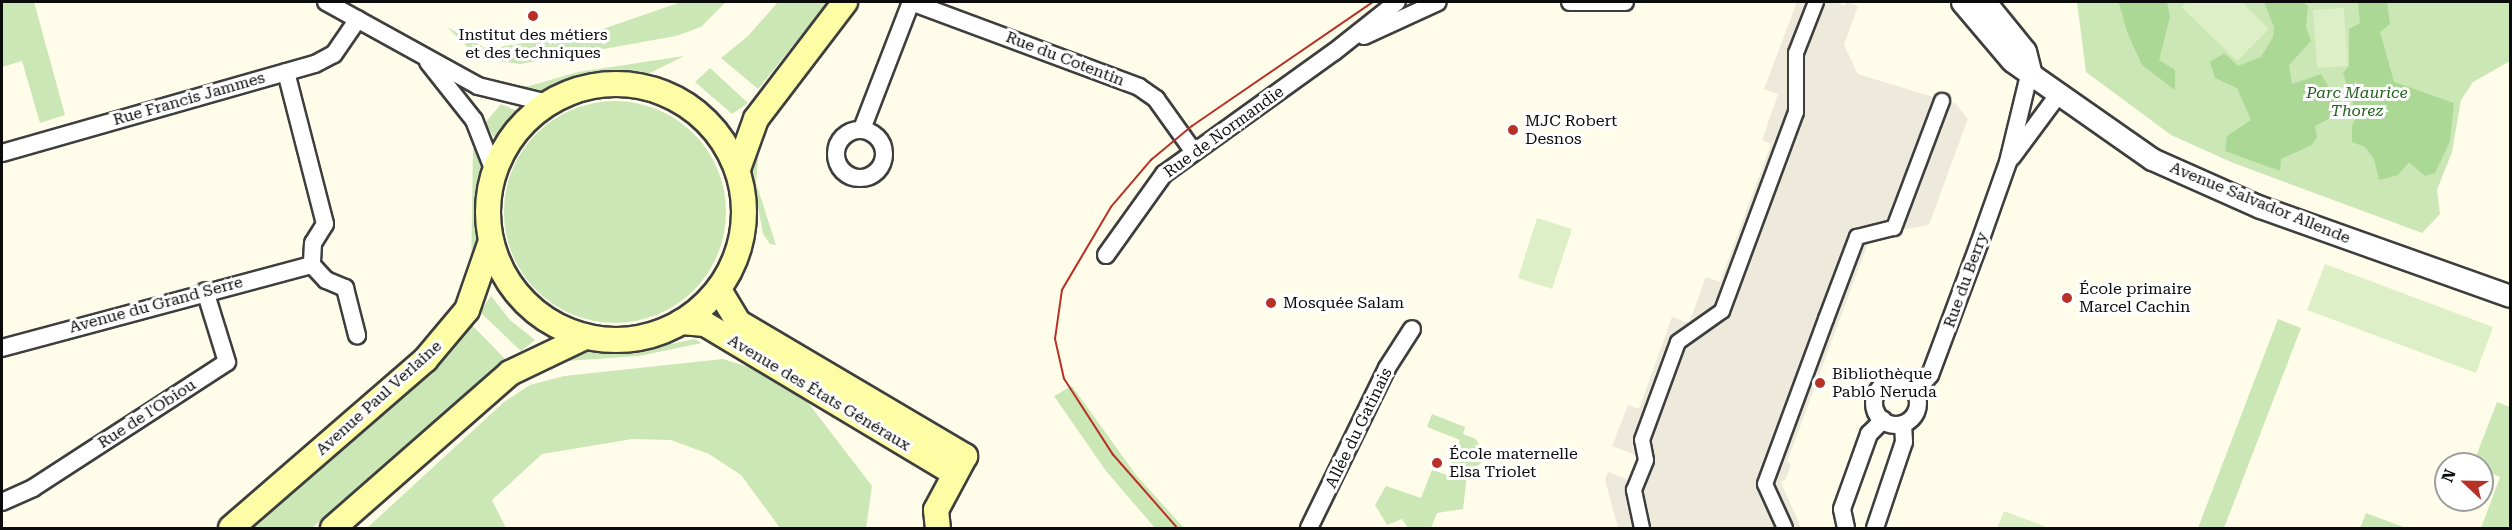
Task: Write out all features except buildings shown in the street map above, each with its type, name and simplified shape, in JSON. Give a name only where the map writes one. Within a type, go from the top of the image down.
[{"type":"main road","points":[[738,169],[756,119],[845,2]]},
{"type":"main road","points":[[626,83],[656,89],[683,101],[713,127],[738,169],[744,223],[740,246],[718,290],[681,322],[635,339],[585,337],[563,329],[525,302],[504,274],[491,241],[488,206],[494,171],[518,129],[548,103],[586,87],[626,83]]},
{"type":"main road","points":[[713,127],[731,127],[756,119]]},
{"type":"main road","name":"Avenue Paul Verlaine","points":[[231,528],[426,360],[467,310],[491,241]]},
{"type":"main road","name":"Avenue des États Généraux","points":[[718,290],[738,322],[959,465]]},
{"type":"main road","name":"Avenue des États Généraux","points":[[681,322],[705,324],[959,465]]},
{"type":"main road","points":[[333,528],[510,373],[585,337]]},
{"type":"main road","points":[[934,522],[959,465]]},
{"type":"street","points":[[326,2],[477,86],[548,103]]},
{"type":"street","name":"Rue du Cotentin","points":[[862,129],[911,2],[1139,87],[1156,99],[1194,152]]},
{"type":"street","name":"Rue de Normandie","points":[[1106,255],[1164,174],[1334,52],[1397,2]]},
{"type":"street","name":"Rue de Normandie","points":[[1334,52],[1438,2]]},
{"type":"street","points":[[1570,2],[1621,2]]},
{"type":"street","points":[[1642,528],[1634,490],[1646,460],[1641,440],[1678,342],[1722,311],[1796,112],[1796,53],[1816,2]]},
{"type":"street","name":"Avenue Salvador Allende","points":[[1962,2],[2000,50],[2058,94],[2152,159],[2260,207],[2511,296]]},
{"type":"street","name":"Avenue Salvador Allende","points":[[1984,2],[2025,51],[2030,71]]},
{"type":"street","name":"Rue Francis Jammes","points":[[2,153],[315,64],[334,54],[358,19]]},
{"type":"street","points":[[422,54],[474,120],[494,171]]},
{"type":"street","name":"Rue du Berry","points":[[1875,528],[1904,442],[1903,424],[1917,410],[1915,392],[1930,375],[2008,162],[2030,71]]},
{"type":"street","points":[[286,72],[325,224],[313,243],[312,265],[326,280],[345,288],[357,335]]},
{"type":"street","name":"Rue du Berry","points":[[2008,162],[2058,94]]},
{"type":"street","points":[[1785,528],[1765,484],[1857,237],[1894,228],[1942,101]]},
{"type":"street","name":"Avenue du Grand Serre","points":[[2,348],[205,291],[312,265]]},
{"type":"street","name":"Rue de l'Obiou","points":[[2,502],[33,488],[227,362],[205,291]]},
{"type":"street","name":"Allée du Gatinais","points":[[1309,528],[1388,368],[1412,329]]},
{"type":"street","points":[[1903,424],[1883,420],[1875,409],[1880,389],[1898,381],[1915,392]]},
{"type":"street","points":[[1846,528],[1842,509],[1869,434],[1883,420]]},
{"type":"green space","points":[[2,2],[34,2],[65,115],[40,123],[22,61],[2,67]]},
{"type":"green space","points":[[681,2],[726,2],[701,27],[676,36],[520,64],[478,58],[447,27],[487,49],[597,31]]},
{"type":"green space","points":[[778,2],[828,2],[758,89],[721,58],[748,36]]},
{"type":"green space","name":"Parc Maurice Thorez","points":[[2077,2],[2510,2],[2510,61],[2473,82],[2461,100],[2452,152],[2437,190],[2440,214],[2422,233],[2231,162],[2171,135],[2086,72]]},
{"type":"green space","points":[[2167,2],[2170,17],[2159,60],[2175,70],[2175,90],[2142,65],[2127,32],[2119,3]]},
{"type":"green space","points":[[2187,2],[2242,2],[2269,29],[2237,61],[2181,7]]},
{"type":"green space","points":[[2264,2],[2302,2],[2308,6],[2306,27],[2311,41],[2289,65],[2292,84],[2321,74],[2343,112],[2315,126],[2317,137],[2312,145],[2281,159],[2280,171],[2225,151],[2227,136],[2251,120],[2237,88],[2215,78],[2210,62],[2224,53],[2238,66],[2261,57],[2273,37],[2274,27]]},
{"type":"green space","points":[[2358,2],[2387,2],[2390,24],[2380,32],[2394,82],[2454,103],[2450,141],[2435,173],[2425,176],[2409,162],[2398,175],[2379,180],[2374,159],[2365,147],[2352,142],[2352,126],[2357,116],[2343,73],[2349,66],[2349,29],[2360,23]]},
{"type":"green space","points":[[2344,8],[2348,66],[2317,68],[2313,10]]},
{"type":"green space","points":[[684,56],[650,73],[606,72],[532,94],[511,92],[515,86],[529,86],[578,72]]},
{"type":"green space","points":[[710,68],[748,103],[732,114],[695,82]]},
{"type":"green space","points":[[615,101],[637,103],[667,114],[685,126],[701,142],[713,160],[721,180],[726,212],[724,234],[713,264],[701,282],[685,298],[667,310],[647,318],[615,323],[593,321],[563,310],[545,298],[529,282],[517,264],[509,244],[504,212],[506,190],[517,160],[529,142],[545,126],[563,114],[583,106]]},
{"type":"green space","points":[[501,104],[521,113],[498,143],[485,123]]},
{"type":"green space","points":[[760,134],[756,183],[776,245],[770,244],[763,234],[752,173],[751,157]]},
{"type":"green space","points":[[479,143],[483,158],[476,202],[480,259],[471,278],[473,149]]},
{"type":"green space","points":[[1537,218],[1572,229],[1552,289],[1518,278]]},
{"type":"green space","points":[[2325,264],[2493,327],[2476,373],[2307,310]]},
{"type":"green space","points":[[491,296],[510,320],[535,340],[521,351],[480,312]]},
{"type":"green space","points":[[2278,319],[2301,328],[2224,528],[2198,528]]},
{"type":"green space","points":[[471,324],[508,362],[312,528],[254,528],[419,382],[452,350]]},
{"type":"green space","points":[[694,339],[702,343],[639,356],[552,362],[574,352],[644,350]]},
{"type":"green space","points":[[723,359],[758,370],[806,400],[872,486],[866,528],[780,528],[741,475],[709,454],[671,440],[632,439],[542,454],[492,500],[506,528],[367,528],[504,402],[530,385],[564,376]]},
{"type":"green space","points":[[1072,386],[1136,475],[1184,528],[1155,528],[1106,471],[1054,396]]},
{"type":"green space","points":[[2497,402],[2510,407],[2510,528],[2481,528],[2487,512],[2494,512],[2494,493],[2500,477],[2494,474],[2494,452],[2478,452]]},
{"type":"green space","points":[[1432,414],[1465,427],[1463,434],[1476,439],[1486,459],[1467,474],[1463,509],[1437,513],[1431,528],[1408,528],[1402,519],[1387,525],[1375,505],[1386,486],[1421,498],[1432,470],[1447,475],[1460,440],[1427,427]]},
{"type":"green space","points":[[2004,511],[2049,528],[1997,528]]},
{"type":"green space","points":[[2366,513],[2406,528],[2360,528]]},
{"type":"shaded area","points":[[1797,2],[1836,2],[1845,6],[1847,2],[1858,6],[1844,45],[1858,74],[1956,104],[1968,119],[1929,225],[1871,235],[1787,462],[1791,464],[1786,479],[1781,482],[1801,528],[1618,528],[1605,480],[1608,472],[1630,480],[1638,456],[1612,446],[1628,405],[1639,409],[1672,317],[1689,323],[1706,277],[1720,282],[1771,144],[1762,140],[1778,94],[1764,89]]},
{"type":"tram line","points":[[1177,528],[1113,455],[1064,379],[1055,339],[1062,290],[1111,207],[1151,160],[1192,126],[1373,2]]},
{"type":"place","name":"Institut des métiers et des techniques","points":[[533,16]]},
{"type":"place","name":"MJC Robert Desnos","points":[[1513,130]]},
{"type":"place","name":"École primaire Marcel Cachin","points":[[2067,298]]},
{"type":"place","name":"Mosquée Salam","points":[[1271,303]]},
{"type":"place","name":"Bibliothèque Pablo Neruda","points":[[1820,383]]},
{"type":"place","name":"École maternelle Elsa Triolet","points":[[1437,463]]}]
